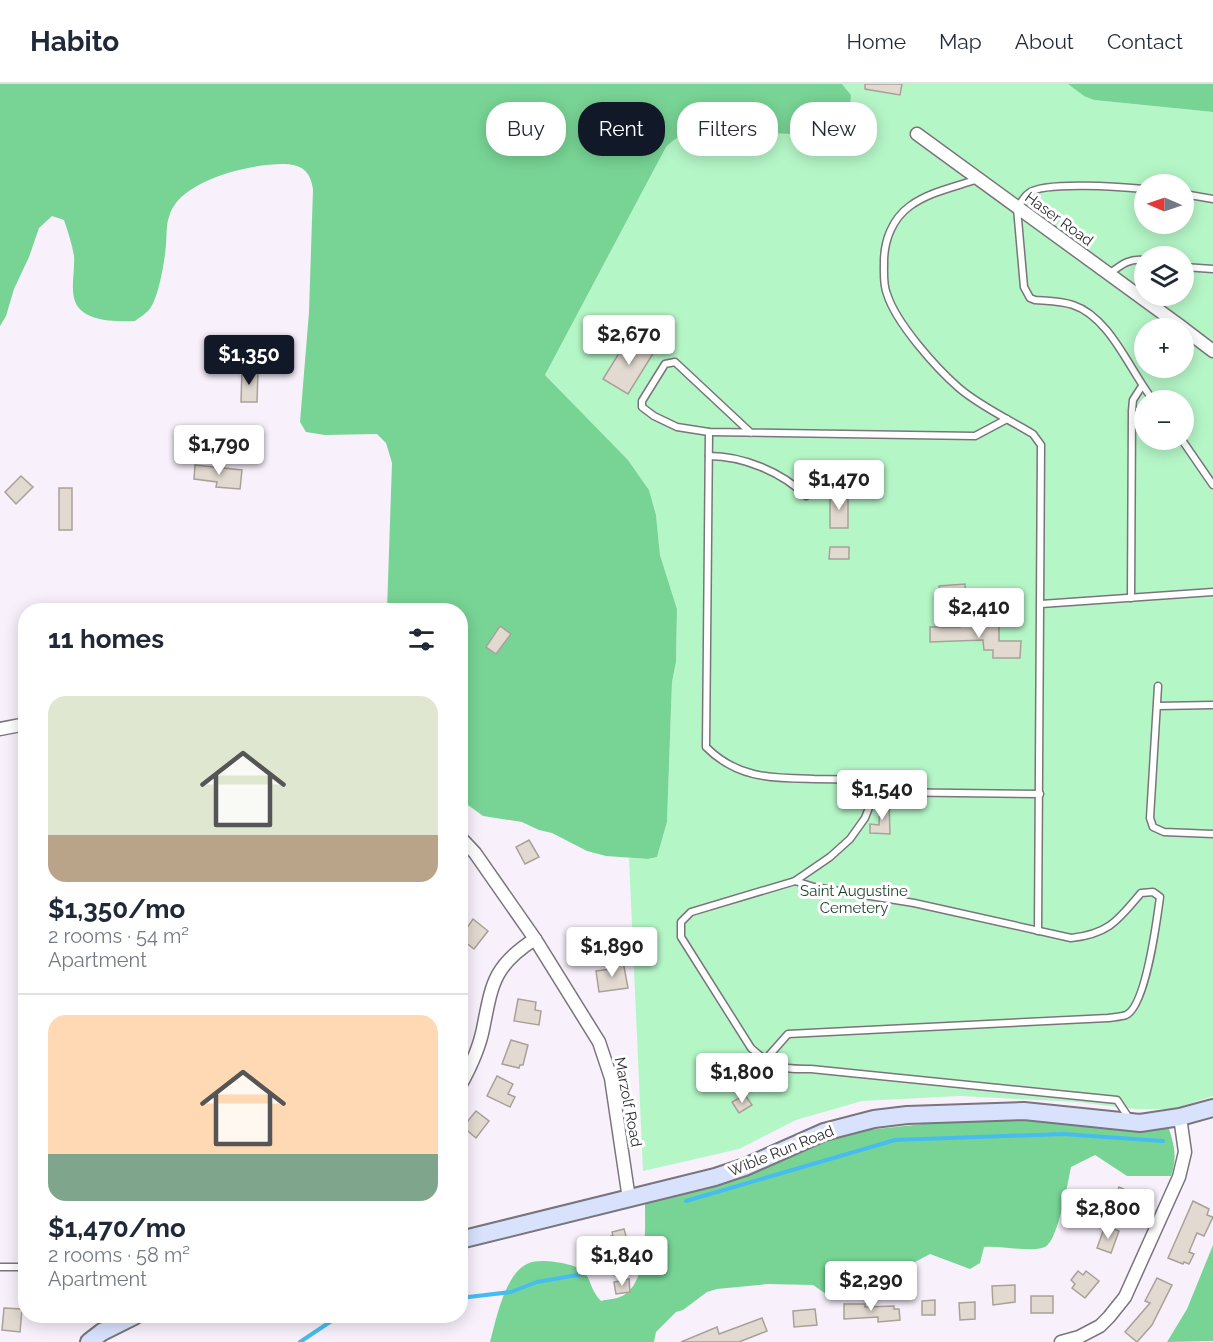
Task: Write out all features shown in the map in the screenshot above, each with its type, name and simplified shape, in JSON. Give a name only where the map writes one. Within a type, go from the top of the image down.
[{"type":"street","name":"Haser Road","points":[[917,135],[1168,318]]},
{"type":"street","name":"Haser Road","points":[[1194,337],[1213,351]]},
{"type":"street","points":[[0,729],[18,726]]},
{"type":"street","name":"Marzolf Road","points":[[468,846],[535,939],[599,1042],[611,1078],[629,1199]]},
{"type":"street","points":[[468,1072],[478,1047],[490,991],[496,977],[509,959],[535,939]]},
{"type":"street","name":"Wible Run Road","points":[[468,1238],[629,1199],[745,1167],[824,1132],[874,1119],[907,1115],[1024,1111],[1133,1123],[1180,1118],[1213,1108]]},
{"type":"street","points":[[1061,1342],[1079,1337],[1100,1326],[1125,1297],[1179,1177],[1185,1152],[1180,1118]]},
{"type":"street","points":[[89,1342],[120,1323]]},
{"type":"lane","points":[[978,179],[932,194],[909,207],[892,225],[884,250],[886,293],[896,313],[921,349],[959,388],[1033,434],[1041,445],[1038,931]]},
{"type":"lane","points":[[1134,189],[1073,186],[1040,188],[1028,193],[1017,208],[1024,287],[1030,298],[1074,305],[1090,315],[1109,334],[1145,390]]},
{"type":"lane","points":[[1194,196],[1213,199]]},
{"type":"lane","points":[[1109,274],[1122,264],[1134,260]]},
{"type":"lane","points":[[1194,268],[1213,269]]},
{"type":"lane","points":[[751,433],[675,362],[665,364],[642,401],[642,407],[654,416],[677,427],[709,432],[751,433],[975,436],[1007,419]]},
{"type":"lane","points":[[1131,598],[1131,411],[1133,400],[1142,386]]},
{"type":"lane","points":[[709,432],[706,747],[718,760],[752,775],[771,779],[875,780],[875,792],[865,818],[850,839],[830,858],[795,881],[691,912],[681,922],[681,938],[751,1048],[765,1060],[782,1069],[811,1069],[1117,1100],[1133,1123]]},
{"type":"lane","points":[[1189,450],[1213,485]]},
{"type":"lane","points":[[709,456],[721,456],[761,468],[794,484],[806,496]]},
{"type":"lane","points":[[1041,604],[1213,592]]},
{"type":"lane","points":[[1158,686],[1150,818],[1153,827],[1164,832],[1213,834]]},
{"type":"lane","points":[[1158,706],[1213,705]]},
{"type":"lane","points":[[875,792],[1040,794]]},
{"type":"lane","points":[[765,1060],[788,1034],[1108,1018],[1127,1015],[1136,1007],[1141,992],[1153,944],[1160,897],[1153,892],[1141,893],[1109,928],[1090,936],[1071,938],[914,903],[814,887],[795,881]]},
{"type":"lane","points":[[0,1267],[18,1266]]},
{"type":"green space","points":[[0,84],[842,84],[851,95],[850,102],[790,102],[790,134],[778,134],[778,102],[677,102],[677,138],[665,149],[665,102],[578,102],[578,156],[661,156],[545,375],[628,460],[649,490],[656,515],[660,555],[677,609],[667,822],[657,857],[648,859],[606,856],[587,851],[552,833],[522,822],[483,816],[468,805],[468,603],[387,603],[392,463],[386,443],[377,434],[325,435],[306,432],[300,422],[309,312],[313,189],[310,177],[304,169],[289,164],[252,167],[217,177],[186,193],[175,204],[168,220],[164,259],[156,297],[149,310],[135,321],[99,319],[83,312],[77,306],[73,293],[74,256],[70,238],[64,220],[52,216],[39,228],[14,289],[6,316],[0,326]]},
{"type":"green space","name":"Saint Augustine Cemetery","points":[[842,84],[1068,84],[1094,100],[1213,112],[1213,1096],[1174,1109],[1135,1109],[1077,1102],[960,1096],[862,1101],[796,1120],[739,1149],[643,1171],[629,858],[657,857],[667,822],[677,609],[660,555],[656,515],[649,490],[628,460],[545,375],[661,156],[665,156],[665,149],[669,144],[677,138],[677,156],[778,156],[778,134],[790,134],[790,156],[877,156],[877,102],[851,102],[851,95]]},
{"type":"green space","points":[[1068,84],[1213,84],[1213,112],[1094,100],[1084,96]]},
{"type":"green space","points":[[1016,1117],[1120,1128],[1169,1129],[1175,1152],[1171,1176],[1127,1176],[1095,1155],[1071,1167],[1058,1223],[1050,1242],[1045,1247],[1032,1249],[984,1247],[980,1263],[970,1269],[930,1254],[915,1262],[898,1285],[882,1290],[826,1294],[813,1285],[768,1284],[717,1289],[707,1292],[683,1310],[676,1312],[656,1332],[654,1342],[490,1342],[507,1287],[519,1269],[527,1264],[541,1261],[555,1262],[579,1268],[587,1276],[601,1301],[624,1295],[632,1288],[644,1253],[645,1204],[749,1175],[849,1132]]},
{"type":"green space","points":[[1213,1245],[1213,1341],[1167,1342],[1187,1309]]},
{"type":"building","points":[[865,84],[902,84],[900,95],[865,89]]},
{"type":"building","points":[[629,337],[654,352],[628,394],[603,379]]},
{"type":"building","points":[[242,370],[258,371],[257,402],[241,402]]},
{"type":"building","points":[[195,465],[242,470],[240,489],[216,487],[217,482],[194,479]]},
{"type":"building","points":[[21,476],[33,487],[16,504],[5,492]]},
{"type":"building","points":[[59,488],[72,488],[72,530],[59,530]]},
{"type":"building","points":[[830,494],[848,494],[848,528],[830,528]]},
{"type":"building","points":[[830,547],[849,547],[849,559],[829,559]]},
{"type":"building","points":[[965,584],[966,601],[960,601],[960,606],[941,607],[939,586]]},
{"type":"building","points":[[999,625],[999,641],[1021,641],[1020,658],[993,658],[993,650],[984,650],[983,640],[930,642],[930,627]]},
{"type":"building","points":[[500,626],[511,634],[496,654],[486,647]]},
{"type":"building","points":[[880,804],[889,804],[890,834],[870,833],[870,824],[879,825]]},
{"type":"building","points":[[529,840],[539,857],[525,864],[516,847]]},
{"type":"building","points":[[473,919],[488,931],[474,949],[468,944],[468,926]]},
{"type":"building","points":[[623,961],[628,988],[599,992],[596,971],[611,969],[610,963]]},
{"type":"building","points":[[518,999],[536,1002],[535,1010],[541,1011],[539,1025],[514,1021]]},
{"type":"building","points":[[511,1040],[528,1045],[523,1065],[519,1068],[502,1064]]},
{"type":"building","points":[[497,1076],[513,1084],[508,1094],[515,1097],[510,1107],[487,1096]]},
{"type":"building","points":[[745,1095],[752,1105],[739,1113],[732,1102]]},
{"type":"building","points":[[476,1111],[489,1121],[476,1138],[468,1131],[468,1121]]},
{"type":"building","points":[[1119,1187],[1136,1195],[1124,1215],[1110,1209]]},
{"type":"building","points":[[1193,1201],[1209,1209],[1207,1215],[1213,1217],[1204,1236],[1197,1233],[1189,1252],[1194,1254],[1189,1264],[1184,1262],[1183,1264],[1168,1258]]},
{"type":"building","points":[[1105,1226],[1119,1231],[1111,1253],[1097,1248]]},
{"type":"building","points":[[624,1229],[632,1257],[617,1261],[611,1236],[613,1236],[612,1232]]},
{"type":"building","points":[[1078,1271],[1083,1275],[1086,1271],[1099,1281],[1085,1298],[1072,1288],[1075,1284],[1071,1280]]},
{"type":"building","points":[[1157,1278],[1172,1285],[1152,1325],[1137,1342],[1125,1332],[1150,1303],[1145,1301]]},
{"type":"building","points":[[629,1279],[630,1292],[616,1294],[614,1282]]},
{"type":"building","points":[[1015,1285],[1015,1302],[993,1305],[992,1286]]},
{"type":"building","points":[[1031,1296],[1053,1296],[1053,1313],[1031,1313]]},
{"type":"building","points":[[935,1300],[935,1315],[922,1315],[922,1301]]},
{"type":"building","points":[[975,1302],[975,1319],[960,1320],[959,1303]]},
{"type":"building","points":[[844,1304],[865,1304],[865,1307],[894,1306],[894,1309],[899,1309],[900,1320],[878,1322],[878,1317],[844,1319]]},
{"type":"building","points":[[4,1308],[18,1309],[20,1332],[2,1330]]},
{"type":"building","points":[[815,1309],[817,1325],[794,1327],[793,1311]]},
{"type":"building","points":[[762,1318],[767,1331],[739,1342],[681,1342],[717,1327],[719,1334]]},
{"type":"waterway","points":[[686,1201],[895,1140],[1063,1134],[1163,1141]]},
{"type":"waterway","points":[[468,1297],[511,1292],[537,1282],[583,1274]]},
{"type":"waterway","points":[[300,1342],[328,1323]]}]
